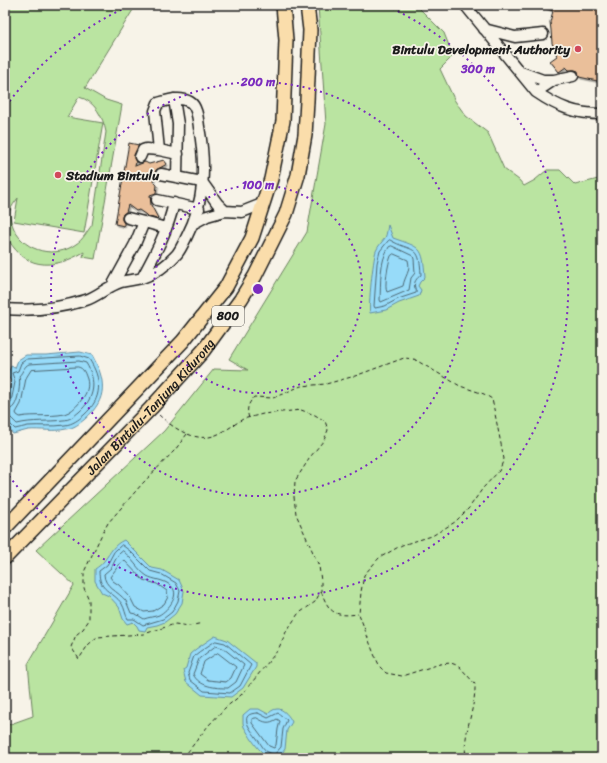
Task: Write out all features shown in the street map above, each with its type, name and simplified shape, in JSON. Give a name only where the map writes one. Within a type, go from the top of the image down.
[{"type":"main road","name":"Jalan Bintulu-Tanjung Kidurong","points":[[5,528],[183,341],[226,287],[252,238],[271,179],[283,121],[286,40],[283,5]]},
{"type":"main road","name":"Jalan Bintulu-Tanjung Kidurong","points":[[5,558],[151,408],[203,351],[241,299],[255,276],[286,214],[298,176],[305,135],[310,30],[307,5]]},
{"type":"street","points":[[465,5],[536,92],[569,110],[588,114],[602,114]]},
{"type":"street","points":[[484,29],[515,37],[543,34]]},
{"type":"street","points":[[520,72],[543,80],[554,80],[573,76]]},
{"type":"street","points":[[539,90],[554,80]]},
{"type":"street","points":[[5,309],[48,308],[87,300],[122,281],[142,278],[169,263],[178,253],[194,223],[199,209],[203,163],[201,136],[196,112],[192,103],[183,98],[158,103],[155,112],[159,150]]},
{"type":"street","points":[[174,99],[178,124],[177,177]]},
{"type":"street","points":[[140,157],[146,149],[178,154]]},
{"type":"street","points":[[162,174],[202,182],[217,203],[225,211]]},
{"type":"street","points":[[157,200],[199,209]]},
{"type":"street","points":[[142,278],[157,251],[174,204]]},
{"type":"street","points":[[194,223],[207,216],[225,211],[242,212],[262,204]]},
{"type":"street","points":[[128,218],[166,228]]},
{"type":"street","points":[[112,286],[135,244],[144,222]]},
{"type":"path","points":[[248,418],[248,404],[254,397],[273,398],[301,386],[326,384],[355,376],[404,358],[414,359],[460,386],[484,394],[492,399],[504,459],[499,471],[483,488],[469,508],[455,522],[432,536],[402,545],[379,558],[364,575],[359,614],[374,654],[380,667],[386,673],[402,676],[440,664],[452,663],[459,666],[475,684],[475,692],[467,734],[466,758]]},
{"type":"path","points":[[151,408],[167,423],[187,434],[199,437],[211,437],[243,419],[263,414],[301,410],[315,415],[325,421],[328,430],[324,440],[311,456],[295,481],[294,497],[296,514],[319,566],[321,591],[326,606],[332,612],[346,616],[359,614]]},
{"type":"path","points":[[187,434],[175,450],[142,484],[108,524],[101,536],[84,572],[84,588],[89,600],[89,620],[83,629],[76,634],[71,647],[79,659],[88,645],[97,637],[144,634],[175,624],[189,626],[203,623]]},
{"type":"path","points":[[183,758],[208,726],[225,708],[241,695],[253,681],[278,650],[286,632],[298,614],[315,602],[321,591]]},
{"type":"green space","points":[[5,5],[136,5],[85,88],[106,100],[122,105],[95,259],[83,257],[84,252],[61,262],[39,264],[20,254],[12,245],[5,233]],"holes":[[[79,97],[85,99],[97,110],[103,121],[106,132],[92,225],[81,240],[68,249],[50,252],[42,251],[33,248],[19,237],[14,229],[10,211],[18,198],[14,221],[84,233],[103,123],[67,117]]]},
{"type":"green space","points":[[318,5],[416,5],[444,33],[453,56],[440,69],[455,101],[466,116],[488,133],[504,169],[519,180],[524,186],[535,180],[547,170],[560,170],[575,185],[602,178],[602,758],[5,758],[5,726],[33,716],[28,664],[74,585],[36,550],[164,431],[214,369],[248,370],[229,359],[307,232],[326,124]]},
{"type":"water","points":[[388,225],[393,238],[410,244],[419,250],[423,259],[425,277],[418,286],[421,290],[419,296],[399,303],[386,310],[370,313],[370,293],[376,251],[385,238]]},
{"type":"water","points":[[80,352],[92,355],[97,364],[102,381],[101,397],[92,412],[74,427],[57,430],[28,430],[13,434],[5,424],[5,409],[11,381],[7,375],[11,366],[15,368],[18,360],[26,355]]},
{"type":"water","points":[[124,540],[152,568],[162,570],[179,580],[184,591],[182,603],[175,614],[165,622],[147,627],[145,631],[139,630],[133,622],[127,624],[123,619],[119,607],[109,596],[102,593],[95,581],[95,569],[103,562],[115,546]]},
{"type":"water","points":[[215,636],[227,640],[256,663],[256,667],[243,688],[231,697],[202,695],[186,682],[183,670],[186,668],[190,654]]},
{"type":"water","points":[[250,709],[259,709],[268,714],[279,709],[284,711],[290,718],[292,722],[287,730],[285,749],[280,756],[268,756],[263,753],[251,738],[243,723],[243,715]]},
{"type":"building","name":"Bintulu Development Authority","points":[[539,5],[602,5],[602,82],[579,77],[578,71],[569,70],[566,67],[559,72],[550,61],[557,56],[552,43],[550,22],[553,11]]},
{"type":"building","points":[[129,143],[139,145],[134,155],[136,162],[135,166],[145,162],[149,164],[164,160],[167,164],[156,170],[153,181],[157,185],[156,193],[150,195],[151,205],[158,218],[149,217],[139,210],[136,211],[128,205],[126,212],[122,217],[124,226],[115,224]]},
{"type":"place","name":"Bintulu Development Authority","points":[[578,49]]},
{"type":"place","name":"Stadium Bintulu","points":[[58,175]]}]
